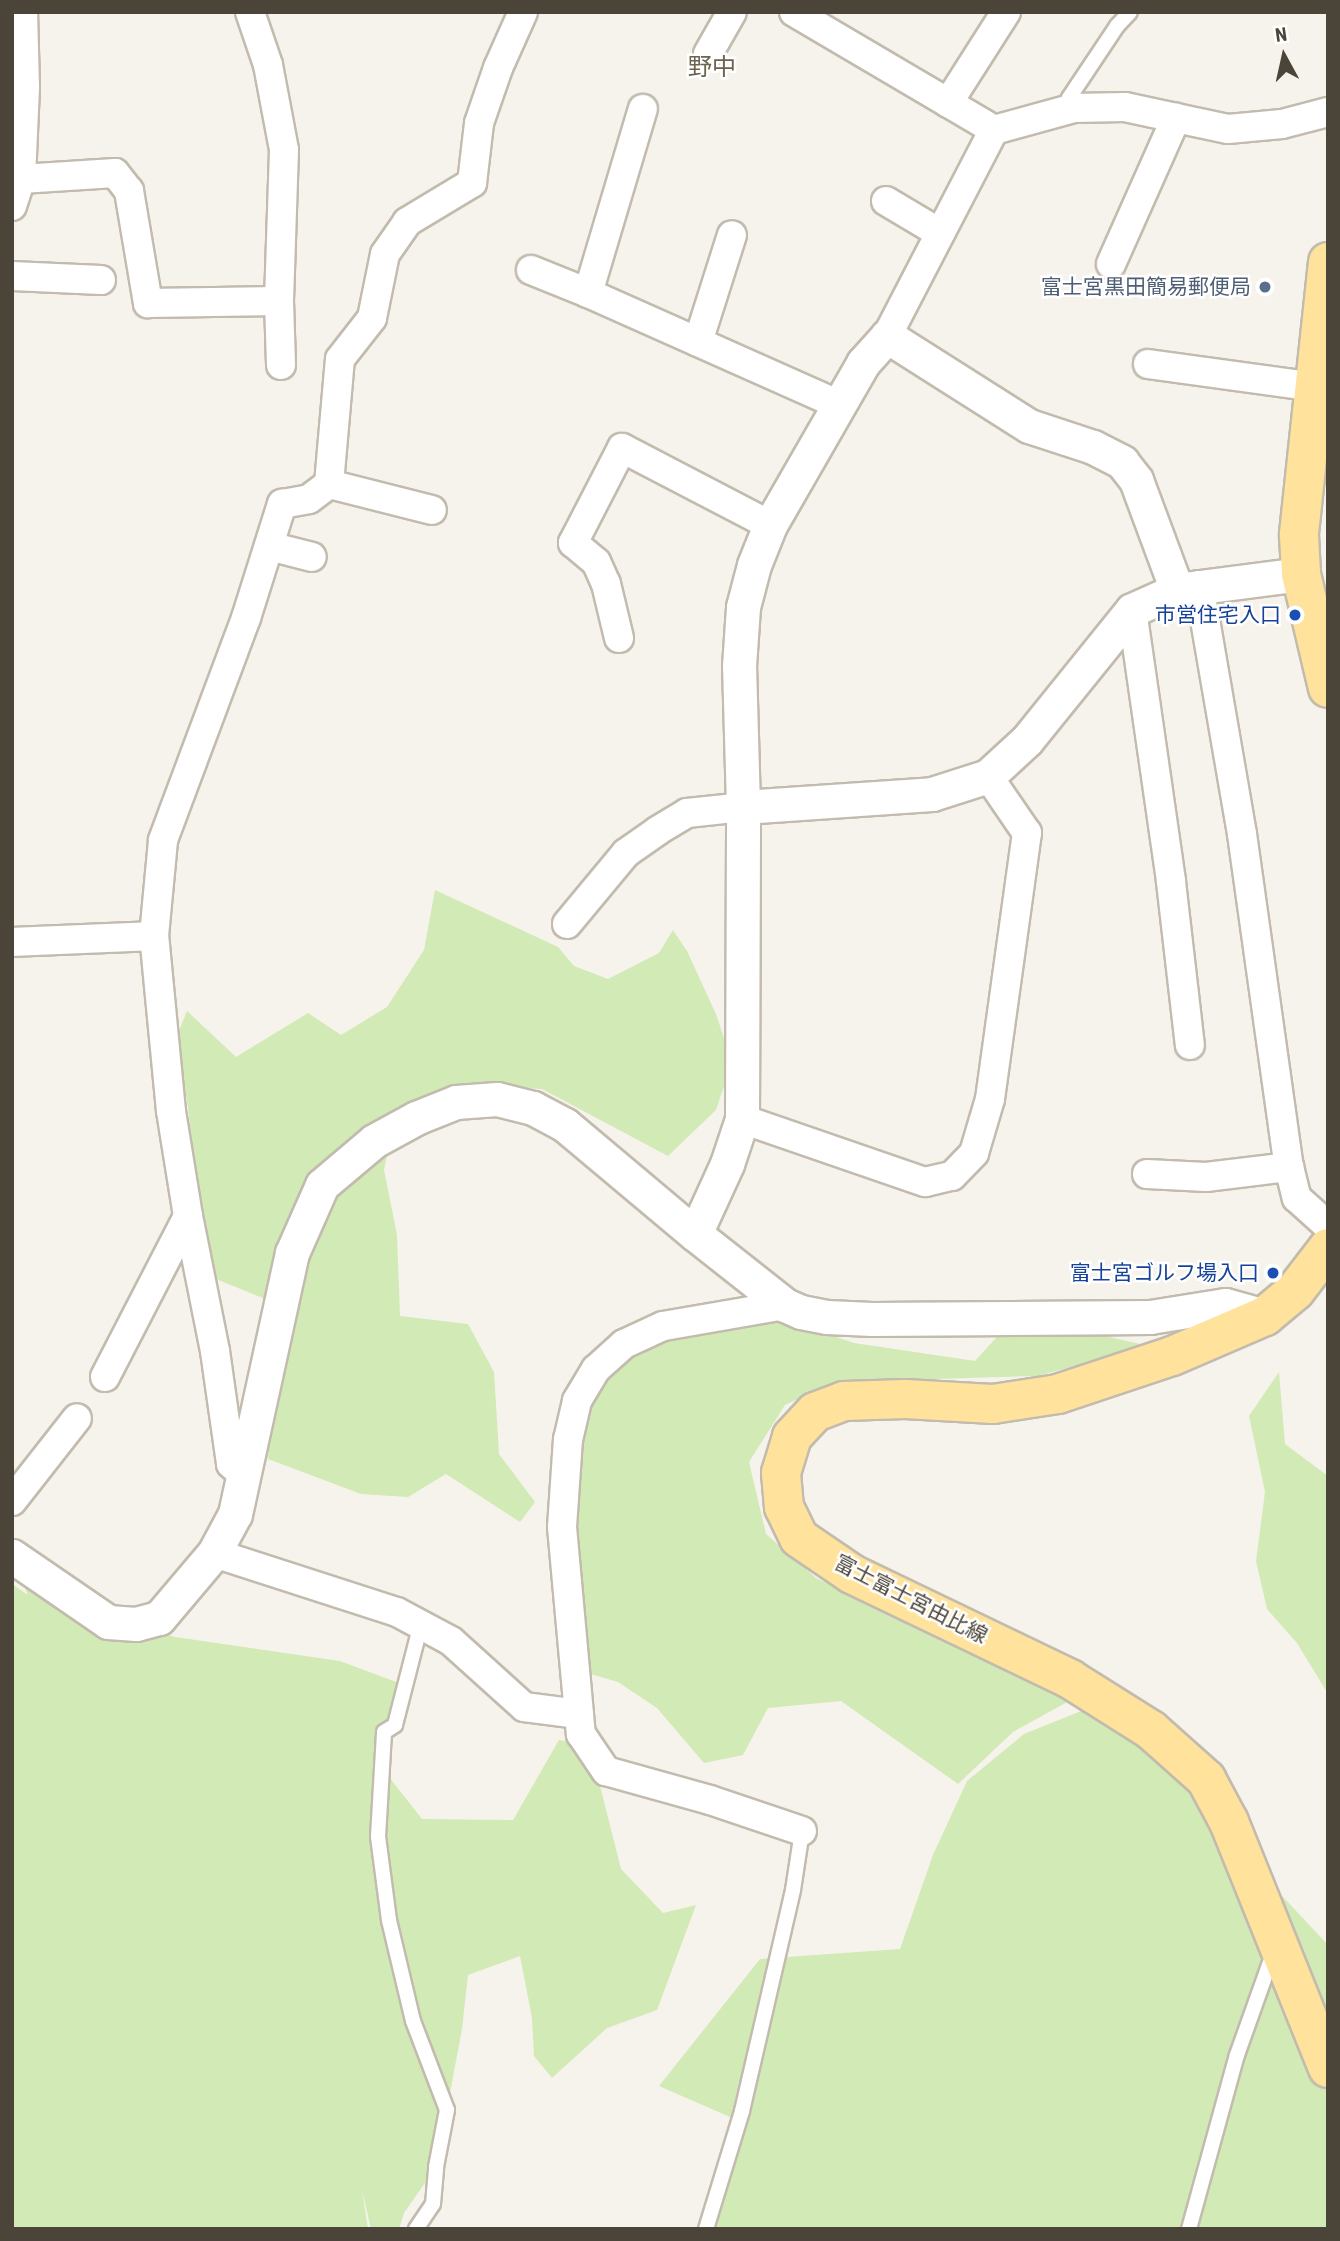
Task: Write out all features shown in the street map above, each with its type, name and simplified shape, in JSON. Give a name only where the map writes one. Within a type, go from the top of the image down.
[{"type":"main road","points":[[1328,262],[1325,315],[1301,498],[1301,573],[1328,688]]},
{"type":"main road","name":"富士富士宮由比線","points":[[1328,1248],[1295,1291],[1265,1316],[1172,1356],[1058,1394],[993,1404],[905,1399],[844,1401],[815,1412],[792,1437],[781,1473],[784,1507],[799,1538],[852,1574],[1069,1679],[1151,1730],[1206,1779],[1229,1822],[1328,2068]]},
{"type":"street","points":[[12,206],[21,179],[21,120],[25,87],[23,12]]},
{"type":"street","points":[[250,12],[268,65],[284,150],[279,301],[281,365]]},
{"type":"street","points":[[245,1476],[231,1464],[215,1351],[188,1216],[171,1111],[154,936],[163,840],[246,618],[282,504],[309,499],[328,484],[340,359],[372,318],[385,254],[407,222],[472,183],[479,123],[498,68],[523,12]]},
{"type":"street","points":[[708,54],[732,12]]},
{"type":"street","points":[[794,12],[829,21],[948,103],[994,130],[1068,110],[1125,107],[1228,129],[1282,124],[1328,113]]},
{"type":"street","points":[[948,103],[1006,12]]},
{"type":"street","points":[[588,293],[643,109]]},
{"type":"street","points":[[1111,264],[1176,118]]},
{"type":"street","points":[[695,1234],[727,1164],[742,1119],[743,807],[738,666],[743,607],[754,565],[770,525],[863,363],[887,336],[994,130]]},
{"type":"street","points":[[21,179],[115,173],[129,191],[148,303],[279,301]]},
{"type":"street","points":[[886,201],[940,233]]},
{"type":"street","points":[[698,342],[732,235]]},
{"type":"street","points":[[531,271],[588,293],[840,405]]},
{"type":"street","points":[[12,276],[101,280]]},
{"type":"street","points":[[887,336],[1029,426],[1093,447],[1122,462],[1136,480],[1188,588],[1242,834],[1289,1167],[1297,1198],[1328,1226]]},
{"type":"street","points":[[1148,364],[1315,387]]},
{"type":"street","points":[[619,638],[606,584],[596,562],[573,543],[622,448],[770,525]]},
{"type":"street","points":[[328,484],[432,510]]},
{"type":"street","points":[[269,546],[312,557]]},
{"type":"street","points":[[567,924],[626,853],[687,813],[932,794],[988,776],[1027,740],[1132,610],[1188,588],[1301,573]]},
{"type":"street","points":[[1132,610],[1171,882],[1190,1045]]},
{"type":"street","points":[[742,1119],[925,1182],[952,1176],[974,1153],[990,1099],[1027,833],[988,776]]},
{"type":"street","points":[[12,942],[154,936]]},
{"type":"street","points":[[12,1556],[108,1622],[136,1624],[159,1618],[214,1553],[236,1514],[292,1253],[322,1185],[374,1141],[416,1118],[456,1102],[497,1099],[533,1108],[565,1125],[785,1305],[827,1317],[1150,1317],[1225,1305],[1265,1316]]},
{"type":"street","points":[[1147,1174],[1206,1177],[1289,1167]]},
{"type":"street","points":[[106,1377],[188,1216]]},
{"type":"street","points":[[785,1305],[663,1326],[624,1344],[596,1369],[577,1401],[568,1439],[562,1527],[581,1734],[606,1771],[710,1800],[802,1831]]},
{"type":"street","points":[[12,1501],[77,1418]]},
{"type":"street","points":[[214,1553],[397,1612],[452,1641],[524,1707],[579,1714]]},
{"type":"lane","points":[[1068,110],[1069,99],[1117,26],[1130,12]]},
{"type":"lane","points":[[416,2229],[433,2204],[447,2110],[413,2021],[389,1920],[378,1837],[384,1732],[395,1725],[421,1624]]},
{"type":"lane","points":[[706,2229],[742,2111],[793,1890],[802,1831]]},
{"type":"lane","points":[[1189,2229],[1237,2055],[1277,1942]]},
{"type":"green space","points":[[435,890],[558,947],[574,966],[608,979],[659,953],[673,930],[687,951],[716,1014],[732,1062],[716,1110],[668,1156],[542,1089],[474,1084],[396,1111],[384,1170],[397,1235],[400,1316],[468,1324],[494,1372],[499,1454],[535,1502],[520,1522],[446,1474],[408,1497],[361,1494],[268,1459],[275,1303],[216,1279],[198,1210],[188,1107],[176,1038],[187,1011],[236,1057],[308,1013],[341,1035],[387,1007],[424,950]]},
{"type":"green space","points":[[770,1314],[854,1343],[975,1361],[1006,1327],[1075,1329],[1140,1344],[1105,1358],[1037,1376],[835,1382],[785,1405],[749,1462],[766,1534],[816,1578],[1071,1700],[1013,1732],[958,1784],[841,1701],[768,1708],[743,1755],[704,1763],[657,1708],[618,1682],[580,1671],[571,1583],[575,1431],[600,1386],[641,1344]]},
{"type":"green space","points":[[1279,1372],[1285,1444],[1328,1476],[1328,1694],[1297,1643],[1267,1609],[1256,1561],[1265,1492],[1249,1416]]},
{"type":"green space","points":[[12,1584],[28,1595],[25,1588],[175,1637],[340,1661],[399,1683],[378,1763],[422,1819],[513,1820],[559,1740],[590,1746],[621,1869],[663,1913],[696,1905],[657,2010],[607,2028],[552,2078],[534,2056],[532,2018],[520,1956],[468,1975],[462,2029],[436,2167],[404,2213],[399,2229],[371,2229],[362,2190],[368,2229],[12,2229]]},
{"type":"green space","points":[[1101,1703],[1227,1770],[1240,1851],[1328,1945],[1328,2229],[708,2229],[746,2124],[659,2086],[760,1959],[900,1949],[933,1855],[967,1781],[1024,1734]]},
{"type":"place","name":"富士宮黒田簡易郵便局","points":[[1265,287]]},
{"type":"place","name":"市営住宅入口","points":[[1295,615]]},
{"type":"place","name":"富士宮ゴルフ場入口","points":[[1273,1273]]},
{"type":"district","name":"野中","points":[[712,68]]}]
